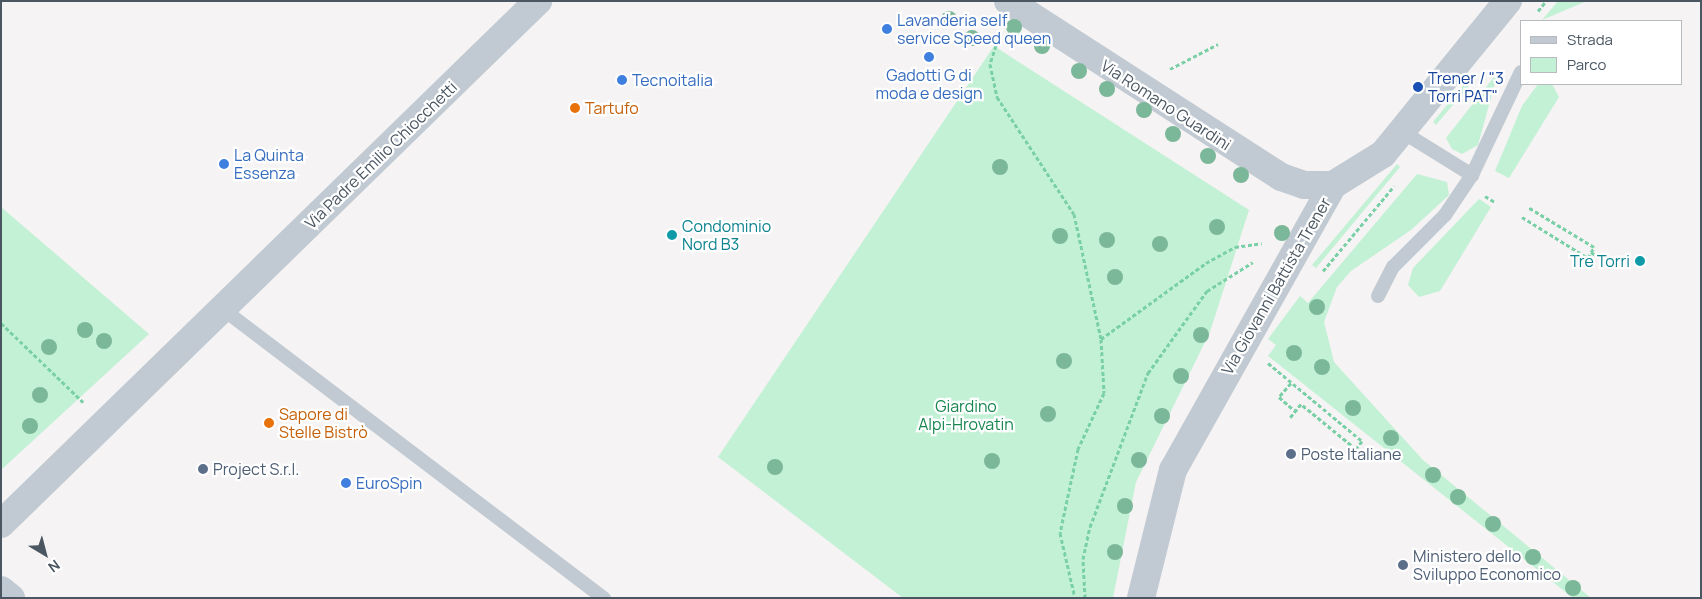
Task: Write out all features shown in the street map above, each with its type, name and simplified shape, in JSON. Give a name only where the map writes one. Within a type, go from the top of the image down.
[{"type":"street","name":"Via Padre Emilio Chiocchetti","points":[[1,524],[224,310],[538,1]]},
{"type":"street","name":"Via Romano Guardini","points":[[1008,1],[1281,177],[1304,185],[1333,185]]},
{"type":"street","name":"Via Giovanni Battista Trener","points":[[1141,598],[1173,470],[1333,185],[1383,154],[1508,1]]},
{"type":"street","points":[[1,590],[11,598]]},
{"type":"lane","points":[[1378,296],[1393,267],[1444,215],[1472,176],[1520,74]]},
{"type":"lane","points":[[1400,131],[1472,176]]},
{"type":"lane","points":[[224,310],[604,598]]},
{"type":"path","points":[[1000,33],[990,64],[997,97],[1074,214],[1101,339],[1104,393],[1078,449],[1060,533],[1075,598]]},
{"type":"path","points":[[1160,74],[1218,44]]},
{"type":"path","points":[[1482,194],[1495,202]]},
{"type":"path","points":[[1522,217],[1588,258],[1594,247],[1528,208]]},
{"type":"path","points":[[1101,339],[1206,262],[1234,247],[1262,243]]},
{"type":"path","points":[[1591,252],[1597,256]]},
{"type":"path","points":[[1085,598],[1083,559],[1090,527],[1148,373],[1207,291],[1253,262]]},
{"type":"path","points":[[1,323],[106,422]]},
{"type":"path","points":[[1243,344],[1362,441],[1356,449],[1302,404],[1290,419]]},
{"type":"path","points":[[1291,383],[1279,397],[1296,412]]},
{"type":"green space","points":[[1558,1],[1587,1],[1542,20]]},
{"type":"green space","name":"Giardino Alpi-Hrovatin","points":[[994,46],[1249,210],[1210,332],[1136,482],[1113,598],[903,598],[718,457]]},
{"type":"green space","points":[[1474,72],[1478,75],[1436,125],[1433,122]]},
{"type":"green space","points":[[1498,72],[1478,145],[1462,154],[1452,149],[1446,138]]},
{"type":"green space","points":[[1537,85],[1553,85],[1559,97],[1509,178],[1495,171],[1522,106]]},
{"type":"green space","points":[[1397,164],[1400,167],[1316,268],[1312,265]]},
{"type":"green space","points":[[1417,174],[1447,182],[1449,195],[1411,230],[1351,271],[1337,287],[1324,322],[1334,362],[1423,460],[1591,598],[1573,598],[1268,356],[1276,345],[1268,339],[1300,296],[1308,303]]},
{"type":"green space","points":[[1479,199],[1491,207],[1440,291],[1419,297],[1408,285],[1413,268]]},
{"type":"green space","points":[[1,207],[149,334],[1,470]]},
{"type":"place","name":"Lavanderia self service Speed queen","points":[[887,29]]},
{"type":"place","name":"Gadotti G di moda e design","points":[[929,57]]},
{"type":"place","name":"Tecnoitalia","points":[[622,80]]},
{"type":"place","name":"Trener / \"3 Torri PAT\"","points":[[1418,87]]},
{"type":"place","name":"Tartufo","points":[[575,108]]},
{"type":"place","name":"La Quinta Essenza","points":[[224,164]]},
{"type":"place","name":"Condominio Nord B3","points":[[672,235]]},
{"type":"place","name":"Tre Torri","points":[[1640,261]]},
{"type":"place","name":"Sapore di Stelle Bistrò","points":[[269,423]]},
{"type":"place","name":"Poste Italiane","points":[[1291,454]]},
{"type":"place","name":"Project S.r.l.","points":[[203,469]]},
{"type":"place","name":"EuroSpin","points":[[346,483]]},
{"type":"place","name":"Ministero dello Sviluppo Economico","points":[[1403,565]]}]
